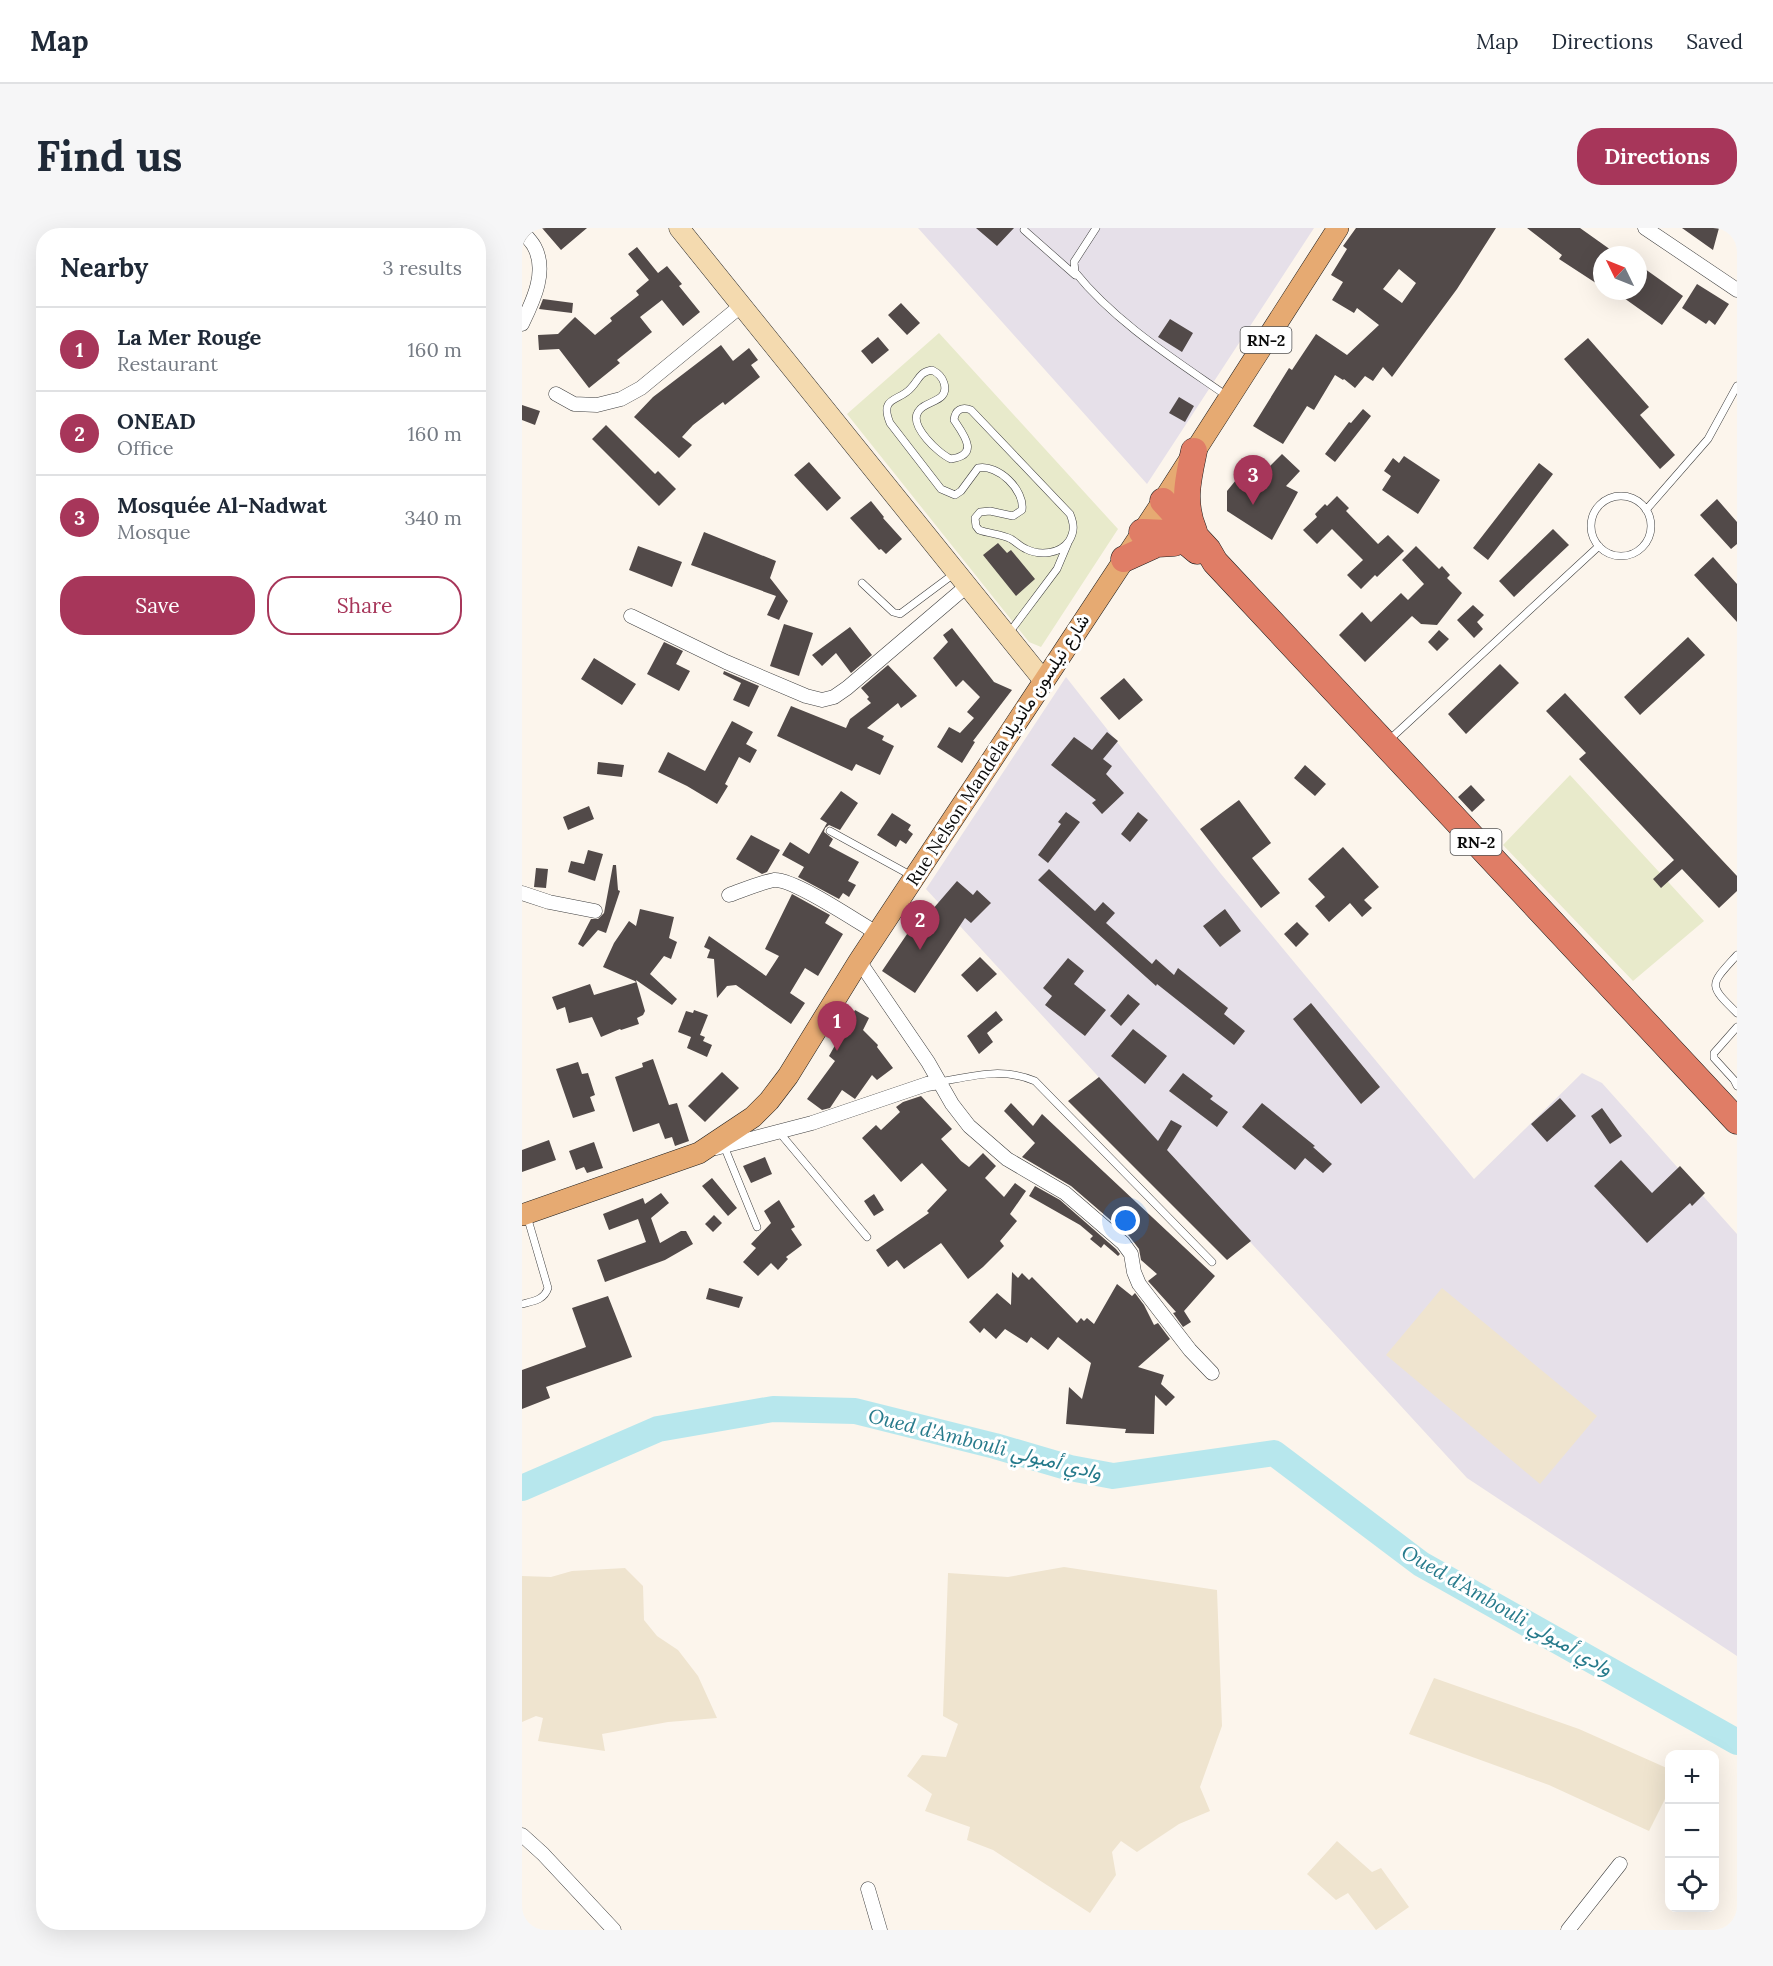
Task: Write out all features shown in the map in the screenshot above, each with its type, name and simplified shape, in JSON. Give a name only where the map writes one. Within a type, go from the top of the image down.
[{"type":"highway","points":[[1194,451],[1186,501],[1187,512],[1203,550]]},
{"type":"highway","name":"RN-2","points":[[1163,501],[1203,550],[1384,745],[1734,1114]]},
{"type":"highway","name":"RN-2","points":[[1142,532],[1174,534],[1203,550]]},
{"type":"highway","points":[[1124,559],[1143,549],[1167,543],[1178,543],[1203,550]]},
{"type":"main road","name":"Rue Nelson Mandela شارع نيلسون مانديلا","points":[[524,1214],[699,1153],[753,1117],[769,1101],[788,1076],[914,877],[1163,501],[1338,228]]},
{"type":"street","points":[[680,228],[1044,681]]},
{"type":"street","points":[[1644,228],[1737,290]]},
{"type":"street","points":[[522,231],[535,248],[539,267],[537,293],[522,324]]},
{"type":"street","points":[[556,394],[574,404],[597,405],[621,399],[641,388],[742,305]]},
{"type":"street","points":[[631,616],[726,662],[806,696],[822,700],[834,698],[847,688],[962,578]]},
{"type":"street","points":[[729,896],[775,880],[783,881],[798,887],[878,934]]},
{"type":"street","points":[[522,893],[549,902],[595,911]]},
{"type":"street","points":[[860,961],[928,1062],[952,1104],[969,1126],[1007,1159],[1065,1193],[1123,1243],[1131,1254],[1139,1284],[1190,1350],[1212,1373]]},
{"type":"street","points":[[699,1153],[812,1123],[939,1082]]},
{"type":"street","points":[[522,1835],[543,1854],[614,1930]]},
{"type":"street","points":[[1568,1930],[1620,1864]]},
{"type":"street","points":[[868,1889],[880,1930]]},
{"type":"lane","points":[[1096,228],[1074,262],[1075,272],[1109,307],[1154,344],[1229,398]]},
{"type":"lane","points":[[1024,230],[1082,280]]},
{"type":"lane","points":[[1007,634],[1057,568],[1074,532],[1074,523],[1070,514],[971,410],[959,409],[954,420],[966,436],[968,446],[966,454],[961,458],[951,459],[932,446],[918,426],[916,419],[922,407],[935,402],[942,395],[945,389],[944,381],[939,374],[932,370],[925,371],[911,389],[890,402],[886,408],[890,423],[945,492],[955,495],[961,491],[978,468],[986,466],[996,469],[1019,491],[1024,502],[1022,510],[1013,516],[990,510],[980,512],[975,518],[979,530],[1006,537],[1026,549],[1039,553],[1050,553],[1068,543]]},
{"type":"lane","points":[[1646,510],[1708,439],[1737,386]]},
{"type":"lane","points":[[1621,496],[1640,502],[1646,510],[1651,519],[1649,538],[1635,553],[1616,556],[1606,553],[1593,538],[1592,519],[1603,502],[1621,496]]},
{"type":"lane","points":[[1384,745],[1599,546]]},
{"type":"lane","points":[[862,583],[893,612],[900,614],[962,578]]},
{"type":"lane","points":[[830,831],[914,877]]},
{"type":"lane","points":[[1737,955],[1717,978],[1715,985],[1720,997],[1737,1013]]},
{"type":"lane","points":[[1737,1027],[1714,1053],[1714,1058],[1737,1086]]},
{"type":"lane","points":[[939,1082],[998,1073],[1019,1074],[1035,1081],[1212,1262]]},
{"type":"lane","points":[[779,1132],[867,1237]]},
{"type":"lane","points":[[724,1146],[757,1227]]},
{"type":"lane","points":[[522,1304],[540,1299],[546,1294],[548,1288],[524,1214]]},
{"type":"shaded area","points":[[918,228],[1314,228],[1147,484]]},
{"type":"shaded area","points":[[1066,677],[1221,874],[1474,1179],[1582,1073],[1602,1083],[1737,1234],[1737,1656],[1467,1478],[926,889]]},
{"type":"shaded area","points":[[1442,1288],[1597,1416],[1540,1484],[1386,1355]]},
{"type":"shaded area","points":[[1064,1567],[1217,1590],[1222,1726],[1200,1787],[1210,1811],[1179,1824],[1137,1852],[1121,1841],[1112,1852],[1116,1875],[1090,1913],[993,1850],[967,1840],[970,1827],[925,1811],[932,1794],[907,1776],[922,1755],[946,1757],[958,1724],[943,1716],[948,1573],[1008,1577]]},
{"type":"shaded area","points":[[625,1568],[643,1586],[644,1620],[657,1636],[678,1650],[698,1676],[717,1718],[668,1722],[602,1734],[605,1751],[538,1741],[543,1718],[536,1716],[522,1722],[522,1576],[551,1577],[572,1571]]},
{"type":"shaded area","points":[[1434,1678],[1579,1729],[1665,1767],[1665,1799],[1649,1831],[1549,1785],[1409,1734]]},
{"type":"shaded area","points":[[1337,1841],[1372,1872],[1381,1868],[1409,1907],[1376,1930],[1348,1893],[1336,1900],[1307,1874]]},
{"type":"green space","points":[[939,333],[1118,529],[1041,647],[1029,642],[847,414]]},
{"type":"green space","points":[[1570,775],[1704,921],[1633,981],[1503,845]]},
{"type":"building","points":[[542,228],[587,228],[561,250]]},
{"type":"building","points":[[976,228],[1014,228],[997,246]]},
{"type":"building","points":[[1356,228],[1496,228],[1457,289],[1392,377],[1383,367],[1373,381],[1365,376],[1355,388],[1335,375],[1314,410],[1307,406],[1283,444],[1253,426],[1289,368],[1292,370],[1316,334],[1347,355],[1379,325],[1357,308],[1354,313],[1332,300],[1343,282],[1331,275],[1347,249],[1343,246]],"holes":[[[1399,269],[1416,283],[1402,303],[1383,289]]]},
{"type":"building","points":[[1527,228],[1580,228],[1605,246],[1593,246],[1593,281],[1559,259],[1562,255]]},
{"type":"building","points":[[1682,228],[1719,228],[1713,250]]},
{"type":"building","points":[[637,247],[658,273],[667,266],[682,284],[679,286],[700,312],[683,326],[662,300],[640,317],[652,332],[617,360],[620,363],[589,388],[559,349],[539,350],[538,335],[558,334],[575,317],[595,335],[612,321],[610,318],[639,295],[636,291],[649,280],[628,254]]},
{"type":"building","points":[[1647,270],[1683,296],[1662,325],[1627,300],[1647,300]]},
{"type":"building","points":[[1697,284],[1729,304],[1715,325],[1709,320],[1706,324],[1682,308]]},
{"type":"building","points":[[543,299],[573,303],[572,313],[539,309]]},
{"type":"building","points":[[901,303],[920,323],[907,335],[888,315]]},
{"type":"building","points":[[1170,319],[1193,333],[1182,352],[1158,337]]},
{"type":"building","points":[[878,337],[889,350],[872,364],[861,351]]},
{"type":"building","points":[[1588,338],[1649,407],[1640,415],[1675,455],[1660,469],[1564,359]]},
{"type":"building","points":[[721,345],[733,361],[749,348],[758,360],[751,365],[760,377],[725,405],[723,402],[693,425],[682,437],[692,445],[679,458],[634,417],[653,397]]},
{"type":"building","points":[[1179,397],[1194,406],[1185,422],[1169,413]]},
{"type":"building","points":[[522,405],[540,411],[535,425],[522,420]]},
{"type":"building","points":[[1363,409],[1371,416],[1335,462],[1325,454],[1349,422],[1351,423]]},
{"type":"building","points":[[606,425],[655,474],[658,471],[676,489],[659,506],[592,439]]},
{"type":"building","points":[[1282,454],[1300,471],[1286,486],[1298,492],[1272,540],[1227,511],[1227,491],[1236,480],[1247,478],[1250,469],[1261,475]]},
{"type":"building","points":[[1404,456],[1440,480],[1418,514],[1382,490],[1391,476],[1384,471],[1393,458],[1399,463]]},
{"type":"building","points":[[809,462],[841,498],[827,511],[794,475]]},
{"type":"building","points":[[1539,463],[1553,474],[1488,560],[1473,548]]},
{"type":"building","points":[[1337,496],[1349,508],[1346,511],[1378,544],[1388,535],[1404,551],[1361,589],[1347,575],[1363,560],[1332,529],[1317,544],[1303,530],[1317,517],[1315,514],[1325,504],[1327,506]]},
{"type":"building","points":[[1717,499],[1737,522],[1737,544],[1731,549],[1700,515]]},
{"type":"building","points":[[871,501],[902,539],[886,554],[881,549],[879,550],[850,518]]},
{"type":"building","points":[[1553,529],[1569,545],[1514,597],[1499,581]]},
{"type":"building","points":[[704,532],[776,561],[770,578],[788,601],[779,620],[767,615],[776,596],[691,565]]},
{"type":"building","points":[[998,543],[1007,553],[1011,550],[1035,579],[1016,596],[983,555]]},
{"type":"building","points":[[638,546],[682,562],[672,587],[629,570]]},
{"type":"building","points":[[1416,546],[1439,569],[1442,566],[1450,575],[1447,578],[1462,593],[1437,625],[1421,624],[1412,616],[1365,662],[1339,635],[1362,612],[1371,622],[1401,593],[1408,600],[1424,584],[1402,560]]},
{"type":"building","points":[[1713,557],[1737,584],[1737,622],[1694,575]]},
{"type":"building","points":[[1473,605],[1484,615],[1477,622],[1483,629],[1474,638],[1457,620]]},
{"type":"building","points":[[784,624],[813,633],[799,676],[770,666]]},
{"type":"building","points":[[850,627],[872,655],[851,673],[836,653],[822,666],[812,655]]},
{"type":"building","points":[[952,628],[994,682],[1012,690],[973,741],[975,742],[962,763],[937,747],[949,727],[960,733],[974,718],[967,712],[980,697],[963,680],[956,687],[933,658],[948,642],[943,635]]},
{"type":"building","points":[[1439,630],[1449,639],[1437,651],[1428,642]]},
{"type":"building","points":[[1688,637],[1705,655],[1640,715],[1624,697]]},
{"type":"building","points":[[664,642],[683,651],[676,664],[690,671],[679,691],[647,674]]},
{"type":"building","points":[[594,658],[636,684],[622,705],[581,679]]},
{"type":"building","points":[[1500,664],[1519,683],[1466,734],[1448,714]]},
{"type":"building","points":[[888,665],[917,696],[901,708],[898,703],[867,728],[884,736],[882,740],[894,746],[880,775],[856,764],[852,771],[777,736],[791,706],[846,728],[850,719],[871,703],[861,688]]},
{"type":"building","points":[[724,671],[759,686],[749,707],[733,700],[741,683],[723,674]]},
{"type":"building","points":[[1124,678],[1143,700],[1119,720],[1100,698]]},
{"type":"building","points":[[1565,693],[1737,876],[1737,891],[1719,908],[1682,869],[1661,888],[1653,879],[1674,860],[1579,759],[1586,753],[1546,711]]},
{"type":"building","points":[[732,721],[753,732],[746,744],[757,750],[750,763],[739,757],[725,784],[728,786],[717,804],[658,772],[668,752],[705,771]]},
{"type":"building","points":[[1107,732],[1118,741],[1103,759],[1112,766],[1106,774],[1124,793],[1102,814],[1092,803],[1096,800],[1051,765],[1074,737],[1092,750]]},
{"type":"building","points":[[598,762],[624,765],[622,777],[597,774]]},
{"type":"building","points":[[1305,765],[1326,784],[1315,796],[1294,778]]},
{"type":"building","points":[[1471,785],[1485,800],[1472,812],[1458,797]]},
{"type":"building","points":[[841,791],[858,803],[840,830],[829,825],[824,832],[833,839],[829,846],[859,862],[848,881],[856,885],[849,897],[843,893],[839,899],[798,877],[804,867],[782,855],[790,842],[809,854],[827,823],[820,819]]},
{"type":"building","points":[[1239,800],[1271,843],[1252,858],[1280,893],[1261,908],[1200,829]]},
{"type":"building","points":[[589,806],[594,819],[568,830],[563,817]]},
{"type":"building","points":[[1066,812],[1080,822],[1048,863],[1038,855],[1061,824],[1058,822]]},
{"type":"building","points":[[1138,812],[1148,820],[1130,842],[1121,834]]},
{"type":"building","points":[[892,813],[911,825],[908,830],[913,834],[906,844],[900,840],[896,847],[877,835]]},
{"type":"building","points":[[751,835],[780,850],[767,872],[762,874],[736,859]]},
{"type":"building","points":[[1343,847],[1379,887],[1364,900],[1372,908],[1362,917],[1350,903],[1329,922],[1315,906],[1325,897],[1308,879]]},
{"type":"building","points":[[588,850],[603,854],[595,881],[568,872],[571,861],[584,864]]},
{"type":"building","points":[[613,865],[616,865],[618,890],[620,891],[606,933],[598,930],[583,947],[578,944],[591,919],[598,919],[604,913]]},
{"type":"building","points":[[536,868],[548,869],[546,888],[534,887]]},
{"type":"building","points":[[1049,869],[1095,911],[1103,902],[1115,913],[1106,923],[1152,964],[1156,959],[1174,975],[1178,968],[1228,1008],[1224,1014],[1245,1031],[1234,1045],[1157,984],[1156,986],[1038,880]]},
{"type":"building","points":[[957,881],[973,895],[977,890],[991,903],[971,923],[965,918],[915,993],[882,971],[926,906],[932,910]]},
{"type":"building","points":[[792,894],[830,915],[825,923],[843,934],[818,976],[805,968],[790,993],[805,1003],[791,1024],[736,985],[727,986],[717,998],[714,959],[707,958],[710,950],[704,947],[709,936],[766,976],[779,956],[765,949]]},
{"type":"building","points":[[640,909],[674,917],[669,938],[677,942],[671,959],[664,956],[650,974],[677,999],[672,1005],[636,980],[637,982],[603,967],[614,943],[629,921],[636,926]]},
{"type":"building","points":[[1225,909],[1241,931],[1220,947],[1203,926]]},
{"type":"building","points":[[1297,922],[1309,934],[1296,947],[1284,934]]},
{"type":"building","points":[[980,957],[997,974],[977,992],[961,975]]},
{"type":"building","points":[[1068,958],[1084,971],[1074,984],[1106,1010],[1085,1036],[1045,1005],[1052,996],[1043,988]]},
{"type":"building","points":[[637,982],[645,1011],[637,1018],[639,1024],[601,1037],[592,1017],[569,1023],[565,1007],[557,1010],[552,997],[590,984],[594,995]]},
{"type":"building","points":[[1128,994],[1140,1004],[1121,1026],[1110,1016]]},
{"type":"building","points":[[1311,1003],[1380,1087],[1361,1104],[1293,1019]]},
{"type":"building","points":[[694,1010],[708,1015],[700,1035],[705,1037],[703,1041],[712,1045],[707,1057],[687,1048],[691,1037],[678,1032],[686,1011],[693,1013]]},
{"type":"building","points":[[855,1010],[869,1018],[863,1030],[878,1045],[877,1047],[893,1068],[877,1080],[872,1075],[855,1099],[842,1090],[830,1108],[822,1110],[807,1099],[835,1061],[829,1056]]},
{"type":"building","points":[[996,1011],[1003,1020],[987,1033],[993,1042],[979,1054],[967,1036]]},
{"type":"building","points":[[1133,1029],[1167,1056],[1145,1084],[1111,1056]]},
{"type":"building","points":[[653,1059],[669,1105],[677,1103],[689,1141],[675,1146],[672,1137],[665,1139],[659,1123],[633,1132],[615,1077],[643,1067],[642,1063]]},
{"type":"building","points":[[578,1062],[582,1074],[588,1073],[595,1095],[590,1097],[595,1111],[573,1118],[556,1069]]},
{"type":"building","points":[[722,1072],[739,1088],[705,1122],[688,1106]]},
{"type":"building","points":[[1183,1073],[1213,1096],[1210,1099],[1228,1112],[1217,1127],[1169,1091]]},
{"type":"building","points":[[1099,1077],[1158,1141],[1171,1120],[1182,1126],[1167,1150],[1251,1241],[1227,1260],[1068,1101]]},
{"type":"building","points":[[921,1096],[952,1129],[941,1139],[961,1161],[969,1167],[983,1153],[996,1166],[985,1178],[1004,1197],[1015,1183],[1026,1191],[1010,1214],[1017,1221],[1000,1241],[1004,1246],[968,1279],[941,1243],[904,1269],[897,1260],[888,1267],[876,1250],[929,1213],[927,1211],[947,1190],[922,1163],[901,1182],[862,1138],[876,1125],[881,1130],[900,1112],[896,1107],[903,1102]]},
{"type":"building","points":[[1560,1098],[1576,1116],[1547,1142],[1531,1124]]},
{"type":"building","points":[[1011,1103],[1033,1126],[1042,1114],[1215,1276],[1184,1311],[1191,1322],[1183,1327],[1173,1313],[1176,1312],[1148,1281],[1157,1274],[1141,1260],[1139,1249],[1129,1236],[1071,1186],[1022,1157],[1035,1143],[1004,1111]]},
{"type":"building","points":[[1262,1103],[1315,1146],[1313,1147],[1332,1164],[1323,1173],[1305,1158],[1295,1170],[1242,1127]]},
{"type":"building","points":[[1602,1108],[1622,1136],[1610,1144],[1591,1116]]},
{"type":"building","points":[[549,1140],[556,1160],[522,1172],[522,1150]]},
{"type":"building","points":[[594,1142],[603,1168],[587,1173],[584,1167],[576,1170],[569,1151]]},
{"type":"building","points":[[765,1157],[772,1174],[751,1183],[743,1166]]},
{"type":"building","points":[[1621,1160],[1652,1193],[1680,1166],[1705,1193],[1692,1206],[1690,1203],[1647,1243],[1594,1186]]},
{"type":"building","points":[[712,1178],[737,1208],[728,1216],[702,1186]]},
{"type":"building","points":[[1035,1186],[1060,1200],[1120,1254],[1118,1256],[1104,1244],[1101,1248],[1090,1239],[1093,1236],[1080,1225],[1029,1196]]},
{"type":"building","points":[[661,1193],[669,1203],[651,1218],[660,1243],[681,1231],[686,1231],[693,1244],[665,1260],[605,1282],[597,1260],[646,1242],[638,1219],[609,1230],[603,1214],[643,1198],[645,1204]]},
{"type":"building","points":[[874,1194],[884,1210],[874,1216],[864,1201]]},
{"type":"building","points":[[779,1200],[795,1227],[791,1229],[802,1245],[786,1257],[788,1259],[778,1270],[771,1263],[758,1276],[743,1262],[756,1248],[751,1244],[771,1223],[764,1211]]},
{"type":"building","points":[[714,1215],[722,1223],[713,1232],[705,1224]]},
{"type":"building","points":[[1012,1272],[1018,1278],[1022,1273],[1029,1280],[1032,1277],[1077,1323],[1081,1318],[1084,1321],[1087,1318],[1094,1324],[1117,1284],[1132,1296],[1135,1293],[1154,1325],[1158,1323],[1170,1339],[1138,1367],[1164,1375],[1161,1384],[1175,1397],[1166,1406],[1155,1395],[1154,1434],[1125,1433],[1126,1429],[1066,1424],[1069,1387],[1082,1399],[1091,1363],[1058,1337],[1048,1350],[1031,1337],[1027,1343],[1005,1329],[996,1339],[984,1328],[980,1333],[969,1322],[997,1293],[1011,1305]]},
{"type":"building","points":[[709,1288],[743,1297],[739,1308],[706,1299]]},
{"type":"building","points":[[608,1296],[632,1357],[546,1387],[550,1398],[522,1409],[522,1370],[586,1347],[572,1308]]},
{"type":"waterway","name":"Oued d'Ambouli وادي أمبولي","points":[[522,1488],[658,1429],[773,1409],[855,1411],[995,1446],[1070,1468],[1113,1476],[1274,1453],[1421,1564],[1737,1742]]},
{"type":"place","name":"Mosquée Al-Nadwat","points":[[1253,505]]},
{"type":"place","name":"ONEAD","points":[[920,950]]},
{"type":"place","name":"La Mer Rouge","points":[[837,1051]]}]
